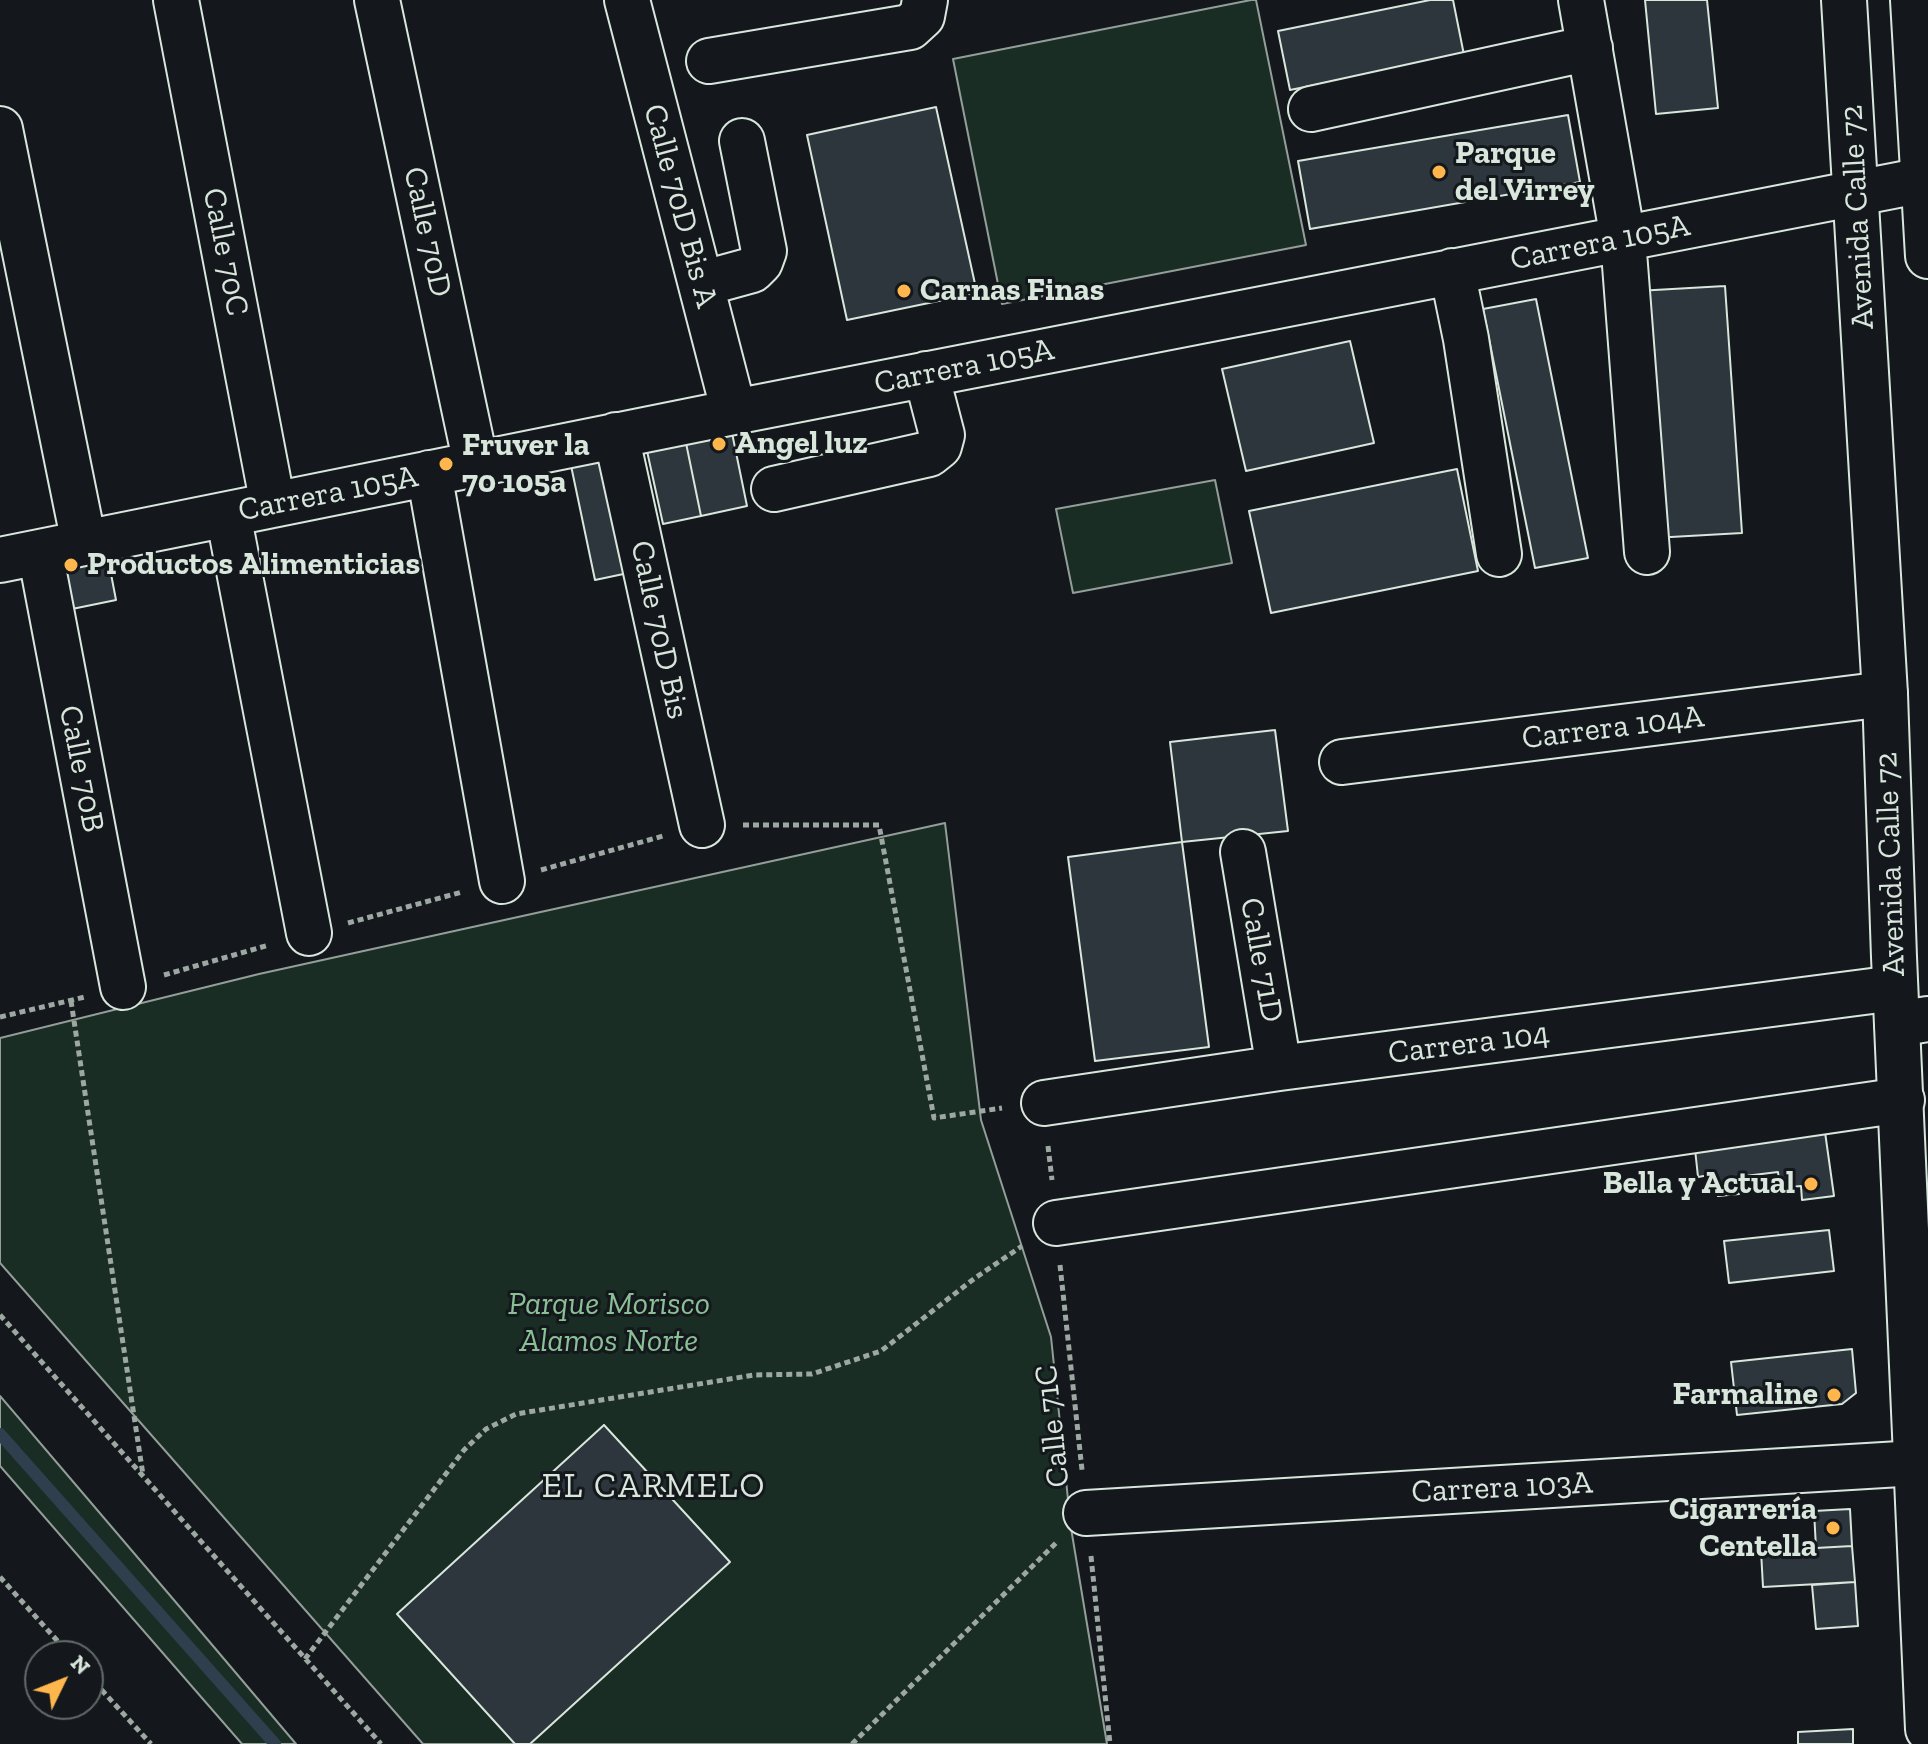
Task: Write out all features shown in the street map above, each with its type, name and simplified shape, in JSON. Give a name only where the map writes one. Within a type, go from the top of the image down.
[{"type":"street","name":"Calle 70C","points":[[176,0],[273,505]]},
{"type":"street","name":"Calle 70D","points":[[377,0],[476,464]]},
{"type":"street","name":"Calle 70D Bis A","points":[[627,0],[734,412]]},
{"type":"street","points":[[709,61],[910,27],[922,16],[925,0]]},
{"type":"street","points":[[1581,0],[1623,239],[1647,552]]},
{"type":"street","name":"Avenida Calle 72","points":[[1844,0],[1907,1010],[1902,1100],[1928,1729]]},
{"type":"street","name":"Avenida Calle 72","points":[[1913,0],[1926,179],[1928,256]]},
{"type":"street","points":[[1311,109],[1590,48]]},
{"type":"street","points":[[0,129],[84,543]]},
{"type":"street","points":[[701,284],[752,270],[760,262],[764,251],[742,141]]},
{"type":"street","name":"Carrera 105A","points":[[20,556],[616,435],[1926,179]]},
{"type":"street","points":[[1452,271],[1466,339],[1499,554]]},
{"type":"street","points":[[774,489],[929,454],[939,446],[942,435],[926,374]]},
{"type":"street","name":"Calle 70D Bis","points":[[616,435],[702,825]]},
{"type":"street","points":[[429,473],[502,881]]},
{"type":"street","points":[[228,514],[309,933]]},
{"type":"street","name":"Calle 70B","points":[[20,556],[123,987]]},
{"type":"street","name":"Carrera 104A","points":[[1342,762],[1885,694]]},
{"type":"street","name":"Calle 71D","points":[[1243,852],[1279,1068]]},
{"type":"street","name":"Carrera 104","points":[[1044,1103],[1279,1068],[1907,1010]]},
{"type":"street","points":[[1056,1223],[1902,1100]]},
{"type":"street","name":"Carrera 103A","points":[[1086,1513],[1917,1463]]},
{"type":"path","points":[[0,1017],[123,987],[702,825],[879,825],[934,1118],[1044,1103]]},
{"type":"path","points":[[71,1001],[143,1475]]},
{"type":"path","name":"Calle 71C","points":[[1044,1103],[1110,1744]]},
{"type":"path","points":[[305,1659],[464,1450],[486,1429],[516,1414],[545,1409],[754,1375],[812,1374],[881,1351],[975,1278],[1056,1223]]},
{"type":"path","points":[[0,1315],[381,1744]]},
{"type":"path","points":[[852,1744],[1086,1513]]},
{"type":"path","points":[[0,1577],[57,1640]]},
{"type":"path","points":[[104,1693],[151,1744]]},
{"type":"green space","points":[[1256,0],[1306,245],[1002,304],[953,59]]},
{"type":"green space","points":[[1215,480],[1232,563],[1073,593],[1056,509]]},
{"type":"green space","name":"Parque Morisco Alamos Norte","points":[[945,823],[981,1120],[1051,1337],[1071,1528],[1107,1744],[423,1744],[0,1263],[0,1038],[259,974]]},
{"type":"green space","points":[[0,1396],[296,1744],[242,1744],[0,1466]]},
{"type":"building","name":"Parque del Virrey","points":[[1430,0],[1453,0],[1464,55],[1290,90],[1278,31]]},
{"type":"building","name":"Parque del Virrey","points":[[1645,0],[1707,0],[1718,108],[1656,114]]},
{"type":"building","points":[[936,107],[977,293],[847,320],[807,135]]},
{"type":"building","name":"Parque del Virrey","points":[[1568,115],[1580,182],[1310,229],[1298,161]]},
{"type":"building","points":[[1725,286],[1742,533],[1653,538],[1637,291]]},
{"type":"building","points":[[1536,299],[1588,558],[1535,568],[1483,309]]},
{"type":"building","points":[[1350,341],[1374,443],[1246,471],[1222,369]]},
{"type":"building","points":[[732,433],[747,506],[701,516],[686,443]]},
{"type":"building","points":[[686,443],[701,516],[663,524],[647,451]]},
{"type":"building","points":[[607,448],[633,572],[595,580],[569,456]]},
{"type":"building","points":[[1457,469],[1478,571],[1271,613],[1249,511]]},
{"type":"building","points":[[106,548],[116,600],[72,609],[62,557]]},
{"type":"building","points":[[1275,730],[1288,831],[1182,842],[1170,742]]},
{"type":"building","points":[[1182,842],[1209,1047],[1095,1061],[1068,857]]},
{"type":"building","points":[[1825,1132],[1834,1196],[1802,1200],[1801,1186],[1780,1188],[1778,1172],[1737,1177],[1739,1194],[1718,1196],[1715,1174],[1698,1177],[1695,1149]]},
{"type":"building","points":[[1829,1230],[1834,1271],[1729,1283],[1724,1241]]},
{"type":"building","points":[[1852,1349],[1856,1393],[1842,1404],[1737,1415],[1731,1362]]},
{"type":"building","points":[[604,1425],[730,1562],[530,1744],[515,1744],[397,1614]]},
{"type":"building","name":"Cigarrería Centella","points":[[1850,1509],[1852,1546],[1816,1548],[1814,1511]]},
{"type":"building","points":[[1852,1546],[1855,1582],[1763,1587],[1761,1551]]},
{"type":"building","points":[[1855,1582],[1858,1626],[1816,1629],[1812,1585]]},
{"type":"building","points":[[1853,1729],[1853,1744],[1798,1744],[1798,1732]]},
{"type":"waterway","points":[[0,1434],[275,1744]]},
{"type":"place","name":"Parque del Virrey","points":[[1439,172]]},
{"type":"place","name":"Carnas Finas","points":[[904,291]]},
{"type":"place","name":"Angel luz","points":[[719,444]]},
{"type":"place","name":"Fruver la 70 105a","points":[[446,464]]},
{"type":"place","name":"Productos Alimenticias","points":[[71,565]]},
{"type":"place","name":"Bella y Actual","points":[[1811,1184]]},
{"type":"place","name":"Farmaline","points":[[1834,1395]]},
{"type":"place","name":"Cigarrería Centella","points":[[1833,1528]]},
{"type":"district","name":"EL CARMELO","points":[[654,1487]]}]
